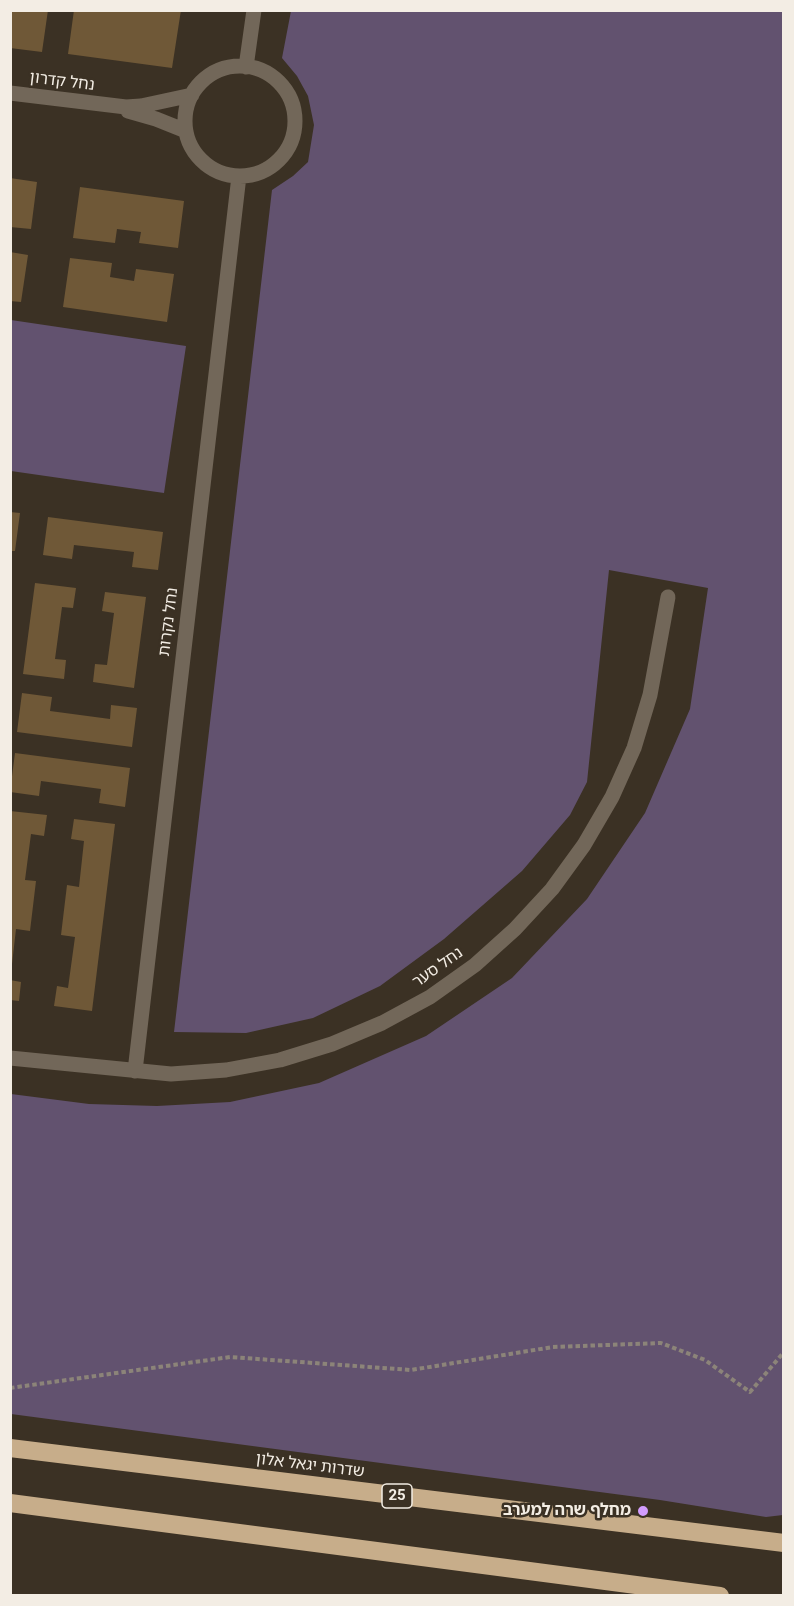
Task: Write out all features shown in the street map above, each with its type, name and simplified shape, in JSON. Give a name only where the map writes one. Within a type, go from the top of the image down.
[{"type":"highway","name":"שדרות יגאל אלון","points":[[10,1448],[779,1542]]},
{"type":"highway","points":[[10,1503],[720,1596]]},
{"type":"street","points":[[246,67],[254,10]]},
{"type":"street","points":[[246,67],[268,74],[285,91],[292,105],[294,128],[286,151],[276,163],[262,171],[239,176],[224,173],[204,163],[194,152],[186,131],[186,111],[192,95],[205,79],[229,68],[246,67]]},
{"type":"street","name":"נחל קדרון","points":[[10,93],[108,106],[144,115],[186,131]]},
{"type":"street","name":"נחל קדרון","points":[[108,106],[141,106],[192,95]]},
{"type":"street","name":"נחל נקרות","points":[[135,1071],[239,176]]},
{"type":"street","name":"נחל סער","points":[[10,1058],[171,1074],[226,1070],[280,1060],[332,1044],[382,1023],[430,997],[475,965],[515,929],[552,889],[584,845],[612,797],[634,747],[650,695],[668,597]]},
{"type":"path","points":[[10,1388],[230,1358],[411,1370],[553,1347],[661,1343],[705,1360],[750,1392],[783,1352]]},
{"type":"shaded area","points":[[291,11],[783,11],[783,1515],[766,1517],[660,1500],[11,1414],[11,1094],[89,1104],[157,1106],[230,1102],[319,1083],[426,1036],[512,978],[587,899],[645,813],[690,709],[708,588],[609,570],[587,782],[570,815],[522,871],[444,939],[380,986],[313,1018],[246,1033],[174,1032],[272,190],[293,176],[308,162],[314,125],[308,96],[297,76],[282,58]]},
{"type":"shaded area","points":[[11,320],[186,346],[164,493],[11,471]]},
{"type":"building","points":[[10,10],[48,10],[42,52],[10,48]]},
{"type":"building","points":[[74,10],[181,10],[172,68],[68,54]]},
{"type":"building","points":[[10,178],[37,182],[31,229],[10,227]]},
{"type":"building","points":[[80,187],[184,201],[178,248],[139,243],[141,232],[117,229],[115,243],[73,238]]},
{"type":"building","points":[[10,252],[28,255],[21,302],[10,301]]},
{"type":"building","points":[[70,258],[112,263],[110,277],[134,281],[136,269],[174,274],[167,322],[63,307]]},
{"type":"building","points":[[10,512],[20,513],[15,551],[10,551]]},
{"type":"building","points":[[48,517],[163,532],[158,570],[132,567],[134,552],[74,545],[72,559],[43,555]]},
{"type":"building","points":[[35,583],[76,588],[73,608],[62,607],[55,659],[66,660],[64,679],[23,674]]},
{"type":"building","points":[[105,592],[146,597],[134,688],[93,682],[95,664],[107,665],[114,613],[102,611]]},
{"type":"building","points":[[22,693],[52,697],[50,711],[110,719],[111,705],[137,708],[132,747],[17,732]]},
{"type":"building","points":[[15,753],[130,768],[125,807],[99,803],[101,789],[41,781],[39,796],[10,792]]},
{"type":"building","points":[[10,811],[47,815],[44,836],[31,834],[25,880],[36,881],[30,931],[16,929],[12,964]]},
{"type":"building","points":[[74,819],[115,824],[92,1011],[54,1006],[57,986],[68,988],[75,937],[61,935],[67,885],[79,887],[84,841],[71,839]]},
{"type":"building","points":[[10,980],[21,982],[19,1001],[10,1000]]},
{"type":"place","name":"מחלף שרה למערב","points":[[643,1511]]}]
